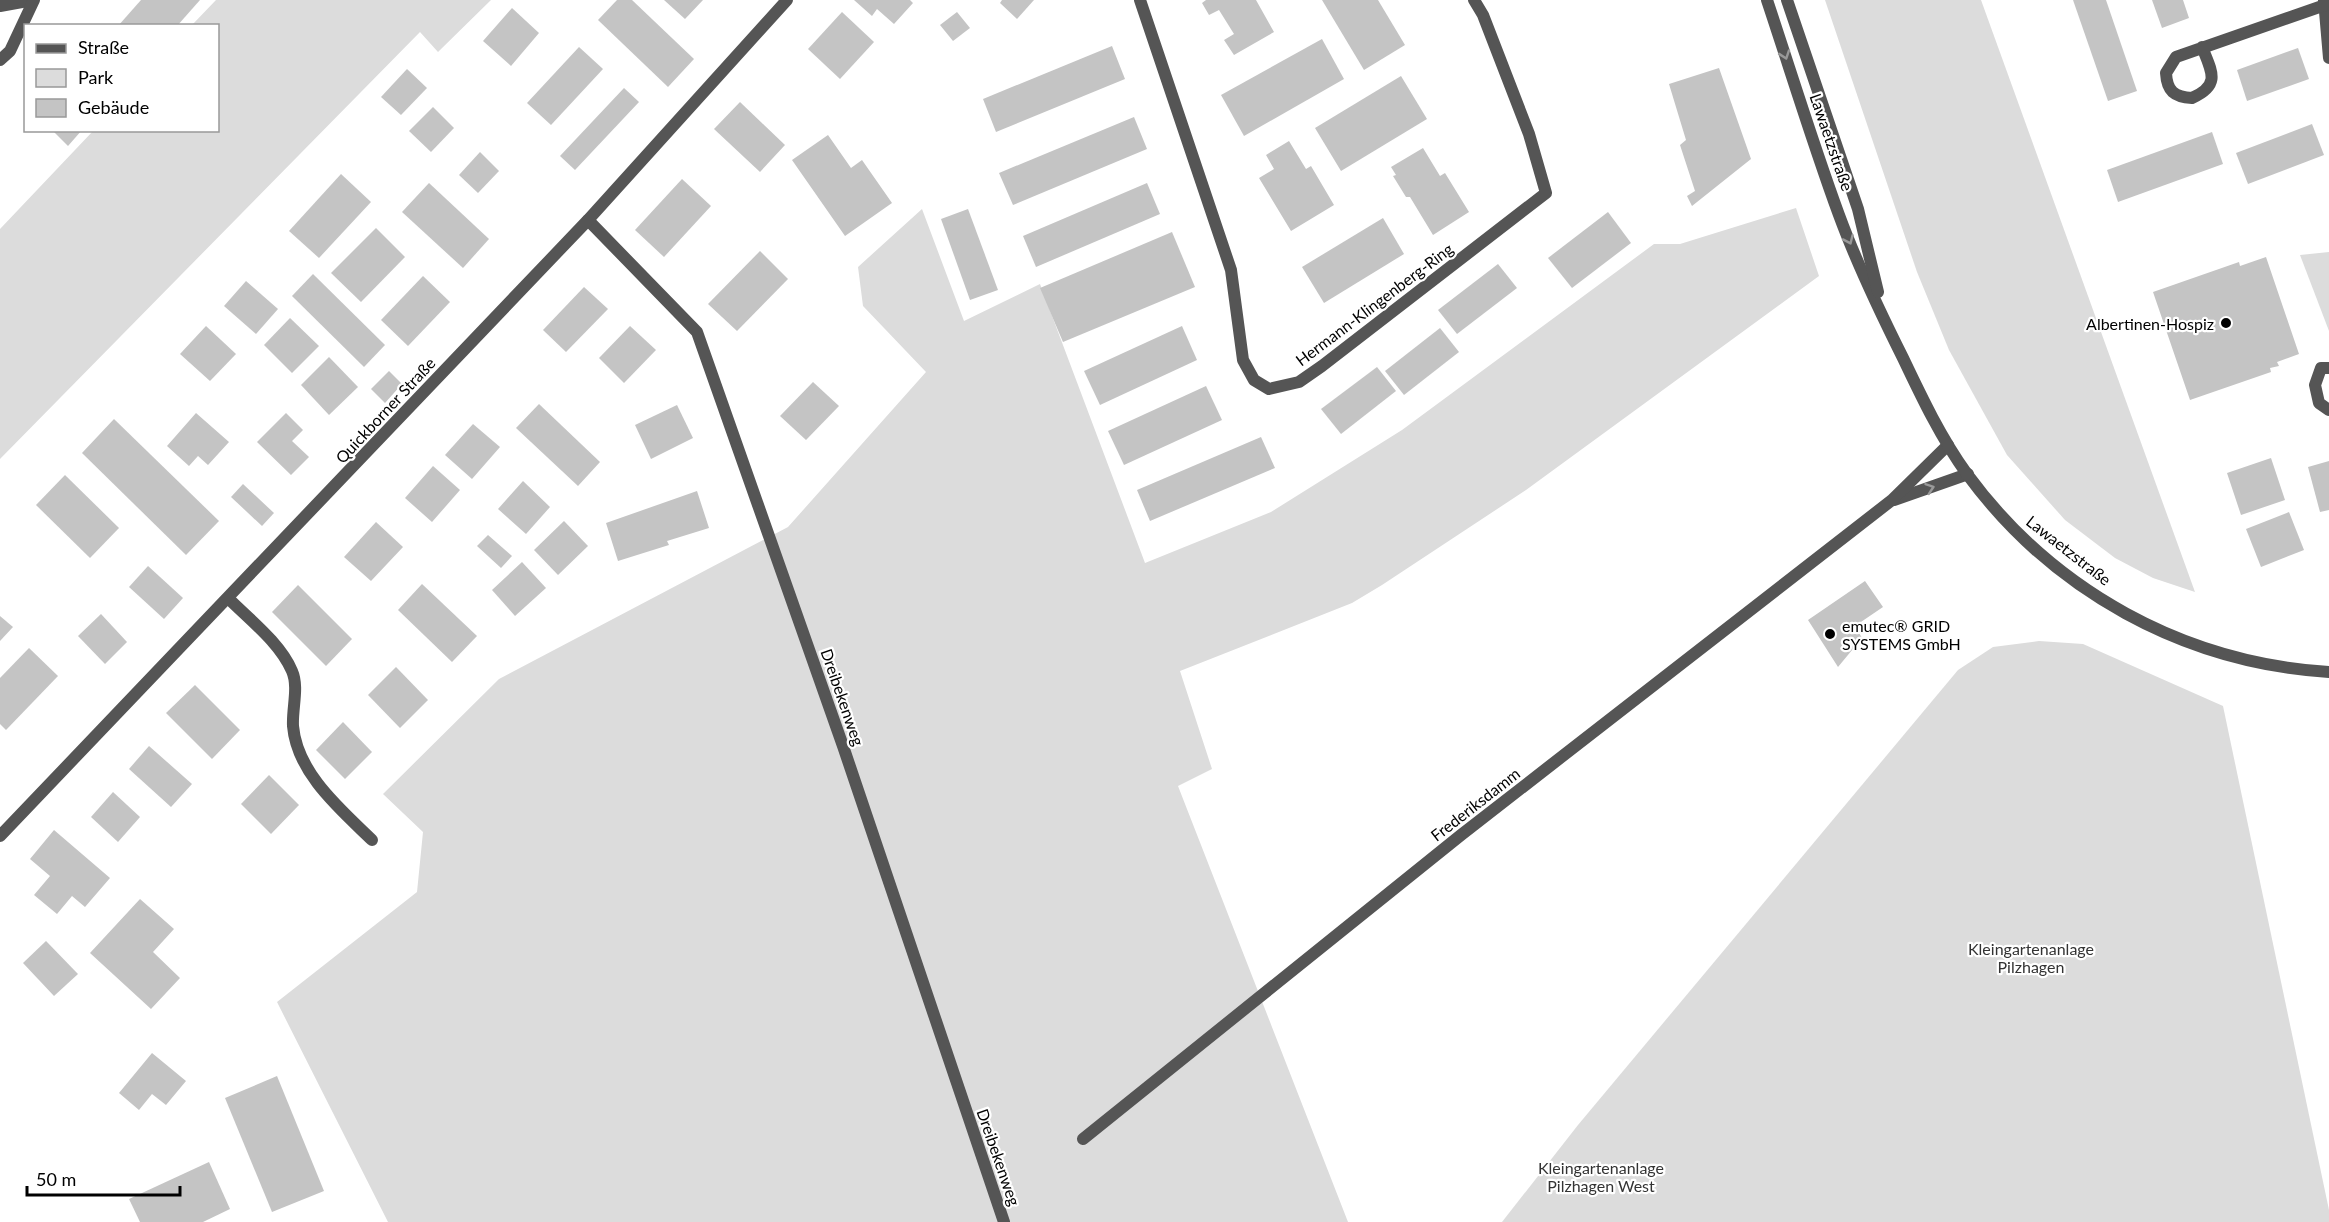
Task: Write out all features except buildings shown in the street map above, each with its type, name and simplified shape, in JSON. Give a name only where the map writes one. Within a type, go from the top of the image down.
[{"type":"street","points":[[0,6],[34,0]]},
{"type":"street","points":[[0,60],[10,51],[34,0]]},
{"type":"street","name":"Quickborner Straße","points":[[0,836],[588,220],[787,0]]},
{"type":"street","name":"Hermann-Klingenberg-Ring","points":[[1140,0],[1231,270],[1243,360],[1254,380],[1269,389],[1299,382],[1322,366],[1546,193],[1528,134],[1483,15],[1474,0]]},
{"type":"street","name":"Lawaetzstraße","points":[[1767,0],[1840,217],[1887,325],[1948,445],[1968,474],[2014,528],[2037,550],[2133,619],[2191,645],[2265,663],[2329,672]]},
{"type":"street","name":"Lawaetzstraße","points":[[1787,0],[1858,209],[1887,325]]},
{"type":"street","points":[[2202,47],[2211,70],[2211,84],[2207,90],[2192,98],[2174,94],[2167,81],[2168,67],[2176,57],[2202,47],[2324,2],[2329,37],[2329,58]]},
{"type":"street","name":"Dreibekenweg","points":[[588,220],[697,332],[843,746],[1004,1222]]},
{"type":"street","points":[[2329,368],[2321,368],[2315,385],[2319,403],[2329,410]]},
{"type":"street","name":"Frederiksdamm","points":[[1083,1139],[1461,835],[1892,500],[1948,445]]},
{"type":"street","name":"Frederiksdamm","points":[[1892,500],[1968,474]]},
{"type":"street","points":[[229,598],[284,656],[293,674],[293,724],[297,747],[311,774],[344,813],[372,840]]},
{"type":"green space","points":[[216,0],[491,0],[438,52],[420,32],[0,459],[0,229],[92,132],[219,132],[219,24],[193,24]]},
{"type":"green space","points":[[1825,0],[1981,0],[2195,592],[2153,578],[2115,558],[2065,520],[2007,455],[1949,350],[1917,272]]},
{"type":"green space","points":[[1796,208],[1819,276],[1526,490],[1382,585],[1352,603],[1180,671],[1212,769],[1178,786],[1348,1222],[388,1222],[277,1002],[417,892],[423,832],[383,794],[499,679],[788,527],[926,372],[863,306],[858,267],[922,209],[964,321],[1040,284],[1145,563],[1271,512],[1402,430],[1654,244],[1680,244]]},
{"type":"green space","points":[[2329,252],[2329,331],[2300,255]]},
{"type":"green space","name":"Kleingartenanlage Pilzhagen","points":[[2039,641],[2083,644],[2223,706],[2329,1210],[2329,1222],[1502,1222],[1578,1125],[1958,670],[1993,647]]},
{"type":"place","name":"Albertinen-Hospiz","points":[[2226,323]]},
{"type":"place","name":"emutec® GRID SYSTEMS GmbH","points":[[1830,634]]},
{"type":"park label","name":"Kleingartenanlage Pilzhagen West","points":[[1601,1176]]}]
